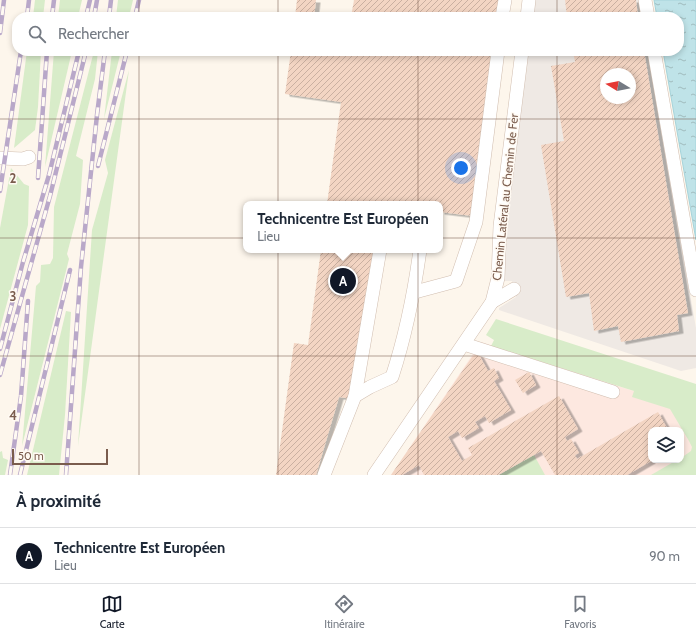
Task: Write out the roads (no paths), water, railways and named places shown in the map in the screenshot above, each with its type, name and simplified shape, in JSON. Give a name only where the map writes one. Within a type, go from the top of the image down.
[{"type":"street","points":[[503,12],[505,0]]},
{"type":"street","points":[[528,12],[529,0]]},
{"type":"street","points":[[645,0],[647,12]]},
{"type":"street","points":[[415,292],[456,281],[476,222],[497,56]]},
{"type":"street","name":"Chemin Latéral au Chemin de Fer","points":[[374,475],[492,302],[498,278],[500,226],[521,56]]},
{"type":"street","points":[[655,56],[696,290]]},
{"type":"street","points":[[0,158],[23,159],[29,156]]},
{"type":"street","points":[[324,475],[355,396],[379,253]]},
{"type":"street","points":[[355,396],[392,376],[406,331],[415,292],[420,253]]},
{"type":"street","points":[[492,302],[514,289]]},
{"type":"street","points":[[464,344],[613,392]]},
{"type":"water","points":[[654,0],[696,0],[696,240],[664,56],[684,56],[684,12],[656,12]]},
{"type":"railway","points":[[0,33],[4,0]]},
{"type":"railway","points":[[28,12],[29,0]]},
{"type":"railway","points":[[53,12],[54,0]]},
{"type":"railway","points":[[87,12],[90,0]]},
{"type":"railway","points":[[95,12],[97,0]]},
{"type":"railway","points":[[110,12],[111,0]]},
{"type":"railway","points":[[136,12],[139,0]]},
{"type":"railway","points":[[0,191],[20,56]]},
{"type":"railway","points":[[38,178],[47,56]]},
{"type":"railway","points":[[0,349],[23,262],[49,175],[78,56]]},
{"type":"railway","points":[[0,375],[50,196],[85,56]]},
{"type":"railway","points":[[66,475],[81,267],[104,56]]},
{"type":"railway","points":[[98,166],[126,56]]},
{"type":"railway","points":[[20,475],[70,270]]},
{"type":"railway","points":[[10,475],[21,396],[28,301]]},
{"type":"place","name":"Technicentre Est Européen","points":[[343,281]]}]
